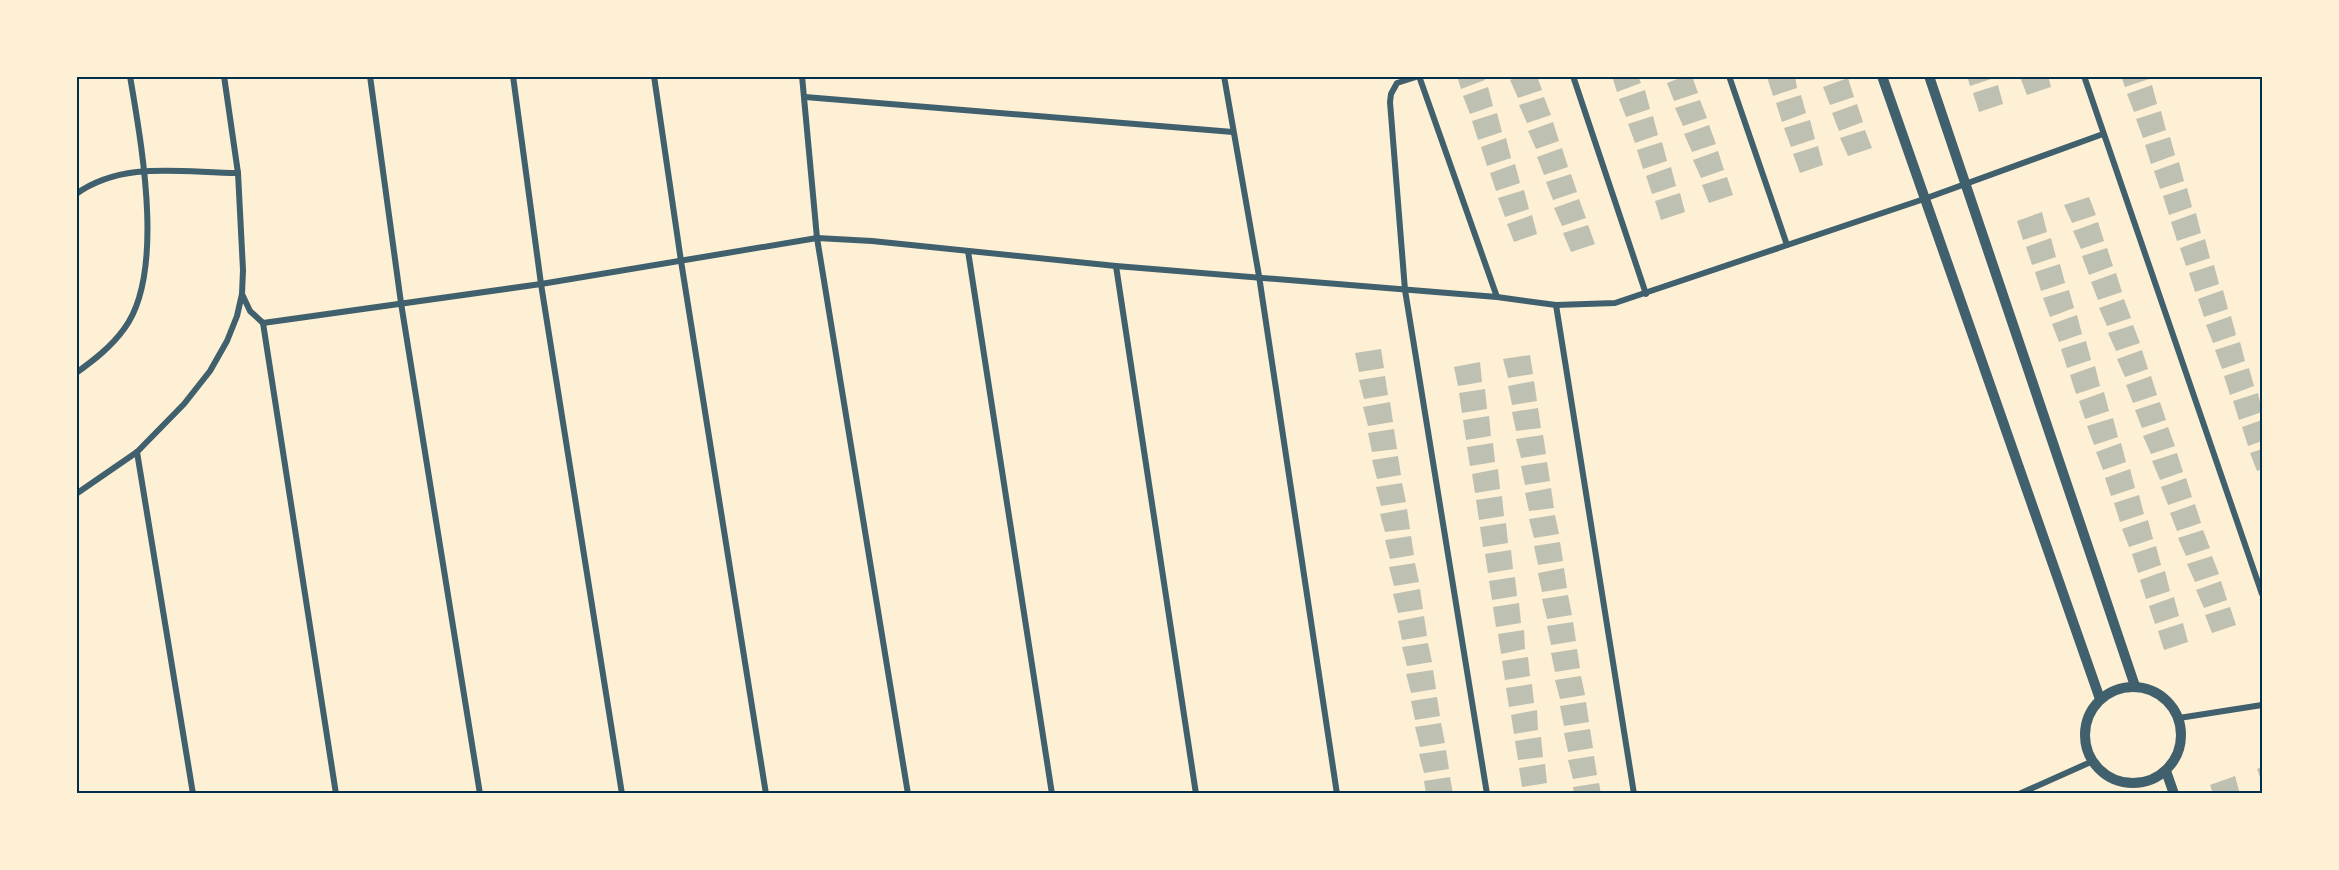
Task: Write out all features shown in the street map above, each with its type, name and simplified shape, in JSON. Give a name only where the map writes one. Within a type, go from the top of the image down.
[{"type":"street","points":[[76,373],[98,357],[125,328],[140,298],[144,278],[147,233],[144,170],[130,76]]},
{"type":"street","points":[[76,494],[137,452],[184,404],[210,371],[227,341],[237,316],[242,294],[243,270],[238,173],[225,76]]},
{"type":"street","points":[[370,76],[401,303],[480,794]]},
{"type":"street","points":[[513,76],[541,284],[622,794]]},
{"type":"street","points":[[654,76],[765,794]]},
{"type":"street","points":[[802,76],[817,238],[908,794]]},
{"type":"street","points":[[1224,76],[1259,276],[1337,794]]},
{"type":"street","points":[[1487,794],[1405,290],[1390,102],[1397,83],[1419,76],[1497,297]]},
{"type":"street","points":[[1573,76],[1646,294]]},
{"type":"street","points":[[1729,76],[1787,244]]},
{"type":"street","points":[[1882,76],[2100,699]]},
{"type":"street","points":[[1929,76],[2135,686]]},
{"type":"street","points":[[2084,76],[2262,594]]},
{"type":"street","points":[[805,97],[1233,132]]},
{"type":"street","points":[[263,323],[541,284],[817,238],[968,250],[1116,266],[1259,276],[1331,285],[1497,297],[1556,305],[1615,303],[1924,199],[2103,134]]},
{"type":"street","points":[[76,194],[111,176],[144,170],[238,173]]},
{"type":"street","points":[[968,250],[1052,794]]},
{"type":"street","points":[[1116,266],[1196,794]]},
{"type":"street","points":[[242,294],[250,311],[263,323],[336,794]]},
{"type":"street","points":[[1556,305],[1634,794]]},
{"type":"street","points":[[137,452],[193,794]]},
{"type":"street","points":[[2135,686],[2154,691],[2169,702],[2179,718],[2182,737],[2178,755],[2166,771],[2133,789],[2112,779],[2097,768],[2087,752],[2084,733],[2089,714],[2100,699],[2116,689],[2135,686]]},
{"type":"street","points":[[2179,718],[2262,705]]},
{"type":"street","points":[[2019,794],[2093,761]]},
{"type":"street","points":[[2166,771],[2174,794]]},
{"type":"building","points":[[1457,76],[1483,76],[1485,80],[1461,89]]},
{"type":"building","points":[[1519,76],[1537,76],[1542,90],[1518,98],[1510,80]]},
{"type":"building","points":[[1612,76],[1638,76],[1641,83],[1617,92]]},
{"type":"building","points":[[1685,76],[1692,76],[1698,93],[1674,101],[1667,83]]},
{"type":"building","points":[[1795,76],[1797,88],[1773,96],[1767,77]]},
{"type":"building","points":[[1967,76],[1993,76],[1994,78],[1970,86]]},
{"type":"building","points":[[2048,76],[2051,87],[2027,95],[2020,77]]},
{"type":"building","points":[[2121,76],[2148,76],[2149,79],[2125,87]]},
{"type":"building","points":[[1848,78],[1854,97],[1830,105],[1823,87]]},
{"type":"building","points":[[1998,85],[2003,104],[1979,112],[1973,93]]},
{"type":"building","points":[[2152,85],[2157,104],[2134,112],[2127,94]]},
{"type":"building","points":[[1488,87],[1493,106],[1470,114],[1463,96]]},
{"type":"building","points":[[1645,90],[1650,109],[1626,117],[1619,99]]},
{"type":"building","points":[[1801,95],[1806,113],[1782,122],[1776,103]]},
{"type":"building","points":[[1544,97],[1551,115],[1527,123],[1519,105]]},
{"type":"building","points":[[1700,100],[1707,118],[1683,126],[1675,108]]},
{"type":"building","points":[[1857,104],[1863,122],[1839,131],[1832,113]]},
{"type":"building","points":[[2161,111],[2166,130],[2143,138],[2136,119]]},
{"type":"building","points":[[1497,113],[1502,132],[1478,140],[1472,121]]},
{"type":"building","points":[[1653,116],[1658,135],[1635,143],[1628,124]]},
{"type":"building","points":[[1810,120],[1815,139],[1791,147],[1784,128]]},
{"type":"building","points":[[1553,122],[1559,141],[1536,149],[1528,131]]},
{"type":"building","points":[[1709,125],[1716,144],[1692,152],[1684,134]]},
{"type":"building","points":[[1865,130],[1872,148],[1848,156],[1840,138]]},
{"type":"building","points":[[2170,137],[2175,155],[2151,164],[2145,145]]},
{"type":"building","points":[[1506,138],[1511,158],[1487,166],[1481,147]]},
{"type":"building","points":[[1662,142],[1667,161],[1643,169],[1637,150]]},
{"type":"building","points":[[1818,146],[1823,165],[1800,173],[1793,154]]},
{"type":"building","points":[[1562,148],[1568,167],[1544,175],[1537,157]]},
{"type":"building","points":[[1718,151],[1724,170],[1701,178],[1693,160]]},
{"type":"building","points":[[2179,162],[2184,181],[2160,189],[2154,171]]},
{"type":"building","points":[[1515,164],[1520,183],[1496,191],[1490,173]]},
{"type":"building","points":[[1671,167],[1676,186],[1652,194],[1646,176]]},
{"type":"building","points":[[1571,174],[1577,192],[1553,200],[1546,182]]},
{"type":"building","points":[[1727,177],[1733,195],[1709,203],[1702,185]]},
{"type":"building","points":[[2187,188],[2192,207],[2169,215],[2163,196]]},
{"type":"building","points":[[1524,190],[1529,209],[1505,217],[1498,198]]},
{"type":"building","points":[[1680,193],[1685,212],[1661,220],[1655,201]]},
{"type":"building","points":[[2089,197],[2096,215],[2072,223],[2064,205]]},
{"type":"building","points":[[1579,199],[1586,218],[1562,226],[1554,208]]},
{"type":"building","points":[[2042,212],[2047,232],[2023,240],[2017,221]]},
{"type":"building","points":[[2196,213],[2201,233],[2177,241],[2171,222]]},
{"type":"building","points":[[1532,215],[1537,234],[1514,242],[1507,224]]},
{"type":"building","points":[[2098,222],[2104,241],[2081,249],[2073,231]]},
{"type":"building","points":[[1588,225],[1595,244],[1571,252],[1563,233]]},
{"type":"building","points":[[2051,238],[2056,257],[2032,265],[2026,247]]},
{"type":"building","points":[[2205,239],[2210,258],[2186,266],[2180,248]]},
{"type":"building","points":[[2107,248],[2113,266],[2089,275],[2082,256]]},
{"type":"building","points":[[2060,264],[2065,283],[2041,291],[2035,272]]},
{"type":"building","points":[[2214,265],[2219,284],[2195,292],[2189,273]]},
{"type":"building","points":[[2116,273],[2122,292],[2098,300],[2091,282]]},
{"type":"building","points":[[2069,290],[2074,308],[2050,317],[2043,298]]},
{"type":"building","points":[[2223,290],[2228,309],[2204,317],[2198,299]]},
{"type":"building","points":[[2124,299],[2131,318],[2107,326],[2099,308]]},
{"type":"building","points":[[2077,315],[2082,334],[2059,342],[2052,324]]},
{"type":"building","points":[[2231,316],[2236,335],[2213,343],[2206,325]]},
{"type":"building","points":[[2133,325],[2140,343],[2116,351],[2108,333]]},
{"type":"building","points":[[2086,341],[2091,360],[2067,368],[2061,349]]},
{"type":"building","points":[[2240,342],[2245,361],[2222,369],[2215,350]]},
{"type":"building","points":[[1381,349],[1384,368],[1359,372],[1355,353]]},
{"type":"building","points":[[2142,350],[2148,369],[2125,377],[2117,359]]},
{"type":"building","points":[[1530,355],[1533,374],[1508,378],[1503,359]]},
{"type":"building","points":[[1480,362],[1482,382],[1458,386],[1454,367]]},
{"type":"building","points":[[2095,366],[2100,386],[2076,394],[2070,375]]},
{"type":"building","points":[[2249,368],[2254,386],[2230,395],[2224,376]]},
{"type":"building","points":[[1385,376],[1388,395],[1364,399],[1359,380]]},
{"type":"building","points":[[2151,376],[2157,395],[2133,403],[2126,385]]},
{"type":"building","points":[[1534,381],[1537,401],[1512,405],[1508,386]]},
{"type":"building","points":[[1485,389],[1487,409],[1462,413],[1459,393]]},
{"type":"building","points":[[2104,392],[2109,411],[2085,419],[2079,401]]},
{"type":"building","points":[[2258,393],[2262,412],[2239,420],[2233,401]]},
{"type":"building","points":[[1390,402],[1393,422],[1368,426],[1363,407]]},
{"type":"building","points":[[2160,402],[2166,420],[2142,428],[2135,410]]},
{"type":"building","points":[[1538,408],[1541,428],[1516,431],[1512,412]]},
{"type":"building","points":[[1489,416],[1491,436],[1466,440],[1463,420]]},
{"type":"building","points":[[2113,418],[2118,437],[2094,445],[2087,426]]},
{"type":"building","points":[[2262,420],[2262,441],[2248,446],[2242,427]]},
{"type":"building","points":[[2168,427],[2175,446],[2151,454],[2143,436]]},
{"type":"building","points":[[1394,429],[1397,449],[1372,452],[1368,433]]},
{"type":"building","points":[[1543,435],[1546,454],[1521,458],[1516,439]]},
{"type":"building","points":[[1493,443],[1495,462],[1470,466],[1467,447]]},
{"type":"building","points":[[2121,443],[2126,462],[2103,470],[2096,452]]},
{"type":"building","points":[[2262,449],[2262,469],[2257,471],[2250,453]]},
{"type":"building","points":[[2177,453],[2183,472],[2160,480],[2152,461]]},
{"type":"building","points":[[1398,456],[1401,475],[1377,479],[1372,460]]},
{"type":"building","points":[[1547,462],[1550,481],[1525,485],[1521,466]]},
{"type":"building","points":[[1498,469],[1500,489],[1475,493],[1472,474]]},
{"type":"building","points":[[2130,469],[2135,488],[2111,496],[2105,478]]},
{"type":"building","points":[[2186,478],[2192,497],[2168,505],[2161,487]]},
{"type":"building","points":[[1402,483],[1406,502],[1381,506],[1376,487]]},
{"type":"building","points":[[1551,488],[1554,508],[1529,511],[1525,493]]},
{"type":"building","points":[[2139,495],[2144,514],[2120,522],[2114,503]]},
{"type":"building","points":[[1502,496],[1504,516],[1479,520],[1476,500]]},
{"type":"building","points":[[2195,504],[2201,523],[2177,531],[2170,513]]},
{"type":"building","points":[[1407,509],[1410,529],[1385,532],[1380,514]]},
{"type":"building","points":[[1555,515],[1559,534],[1534,538],[1529,519]]},
{"type":"building","points":[[2148,520],[2153,539],[2129,547],[2122,529]]},
{"type":"building","points":[[1506,523],[1508,543],[1483,547],[1480,527]]},
{"type":"building","points":[[2203,530],[2210,548],[2186,556],[2178,538]]},
{"type":"building","points":[[1411,536],[1414,555],[1390,559],[1385,540]]},
{"type":"building","points":[[1560,542],[1563,561],[1538,565],[1534,546]]},
{"type":"building","points":[[2156,546],[2161,565],[2138,573],[2132,554]]},
{"type":"building","points":[[1511,550],[1513,569],[1488,573],[1485,554]]},
{"type":"building","points":[[2212,556],[2219,574],[2195,582],[2187,564]]},
{"type":"building","points":[[1415,563],[1419,582],[1394,586],[1389,567]]},
{"type":"building","points":[[1564,568],[1567,588],[1542,592],[1538,573]]},
{"type":"building","points":[[2165,571],[2170,591],[2146,599],[2140,580]]},
{"type":"building","points":[[1515,577],[1517,596],[1492,600],[1489,581]]},
{"type":"building","points":[[2221,581],[2227,600],[2204,608],[2196,590]]},
{"type":"building","points":[[1420,589],[1423,609],[1398,613],[1393,594]]},
{"type":"building","points":[[1568,595],[1572,615],[1547,619],[1542,599]]},
{"type":"building","points":[[2174,597],[2179,616],[2155,624],[2149,606]]},
{"type":"building","points":[[1519,603],[1521,623],[1496,627],[1493,607]]},
{"type":"building","points":[[2230,607],[2236,625],[2212,633],[2205,615]]},
{"type":"building","points":[[1424,616],[1427,636],[1402,640],[1398,621]]},
{"type":"building","points":[[1573,622],[1576,641],[1551,645],[1547,626]]},
{"type":"building","points":[[2183,623],[2188,642],[2164,650],[2158,631]]},
{"type":"building","points":[[1524,630],[1525,649],[1501,654],[1498,634]]},
{"type":"building","points":[[1428,643],[1432,662],[1407,666],[1402,647]]},
{"type":"building","points":[[1577,649],[1580,668],[1555,672],[1551,653]]},
{"type":"building","points":[[1528,657],[1530,676],[1505,680],[1502,661]]},
{"type":"building","points":[[1433,670],[1436,689],[1411,693],[1406,674]]},
{"type":"building","points":[[1581,676],[1585,695],[1560,699],[1555,680]]},
{"type":"building","points":[[1532,684],[1534,703],[1509,707],[1506,688]]},
{"type":"building","points":[[1437,697],[1440,716],[1415,720],[1411,701]]},
{"type":"building","points":[[1586,702],[1589,722],[1564,726],[1560,706]]},
{"type":"building","points":[[1537,710],[1538,730],[1514,734],[1511,715]]},
{"type":"building","points":[[1441,723],[1445,743],[1420,747],[1415,727]]},
{"type":"building","points":[[1590,729],[1593,748],[1568,752],[1564,733]]},
{"type":"building","points":[[1541,737],[1543,757],[1518,760],[1515,741]]},
{"type":"building","points":[[1446,750],[1449,769],[1424,773],[1419,754]]},
{"type":"building","points":[[1594,756],[1597,775],[1573,779],[1568,760]]},
{"type":"building","points":[[1545,764],[1547,783],[1522,787],[1519,768]]},
{"type":"building","points":[[2262,767],[2262,783],[2257,769]]},
{"type":"building","points":[[2235,776],[2240,794],[2213,794],[2210,785]]},
{"type":"building","points":[[1450,777],[1453,794],[1426,794],[1424,781]]},
{"type":"building","points":[[1599,783],[1601,794],[1574,794],[1573,787]]}]
